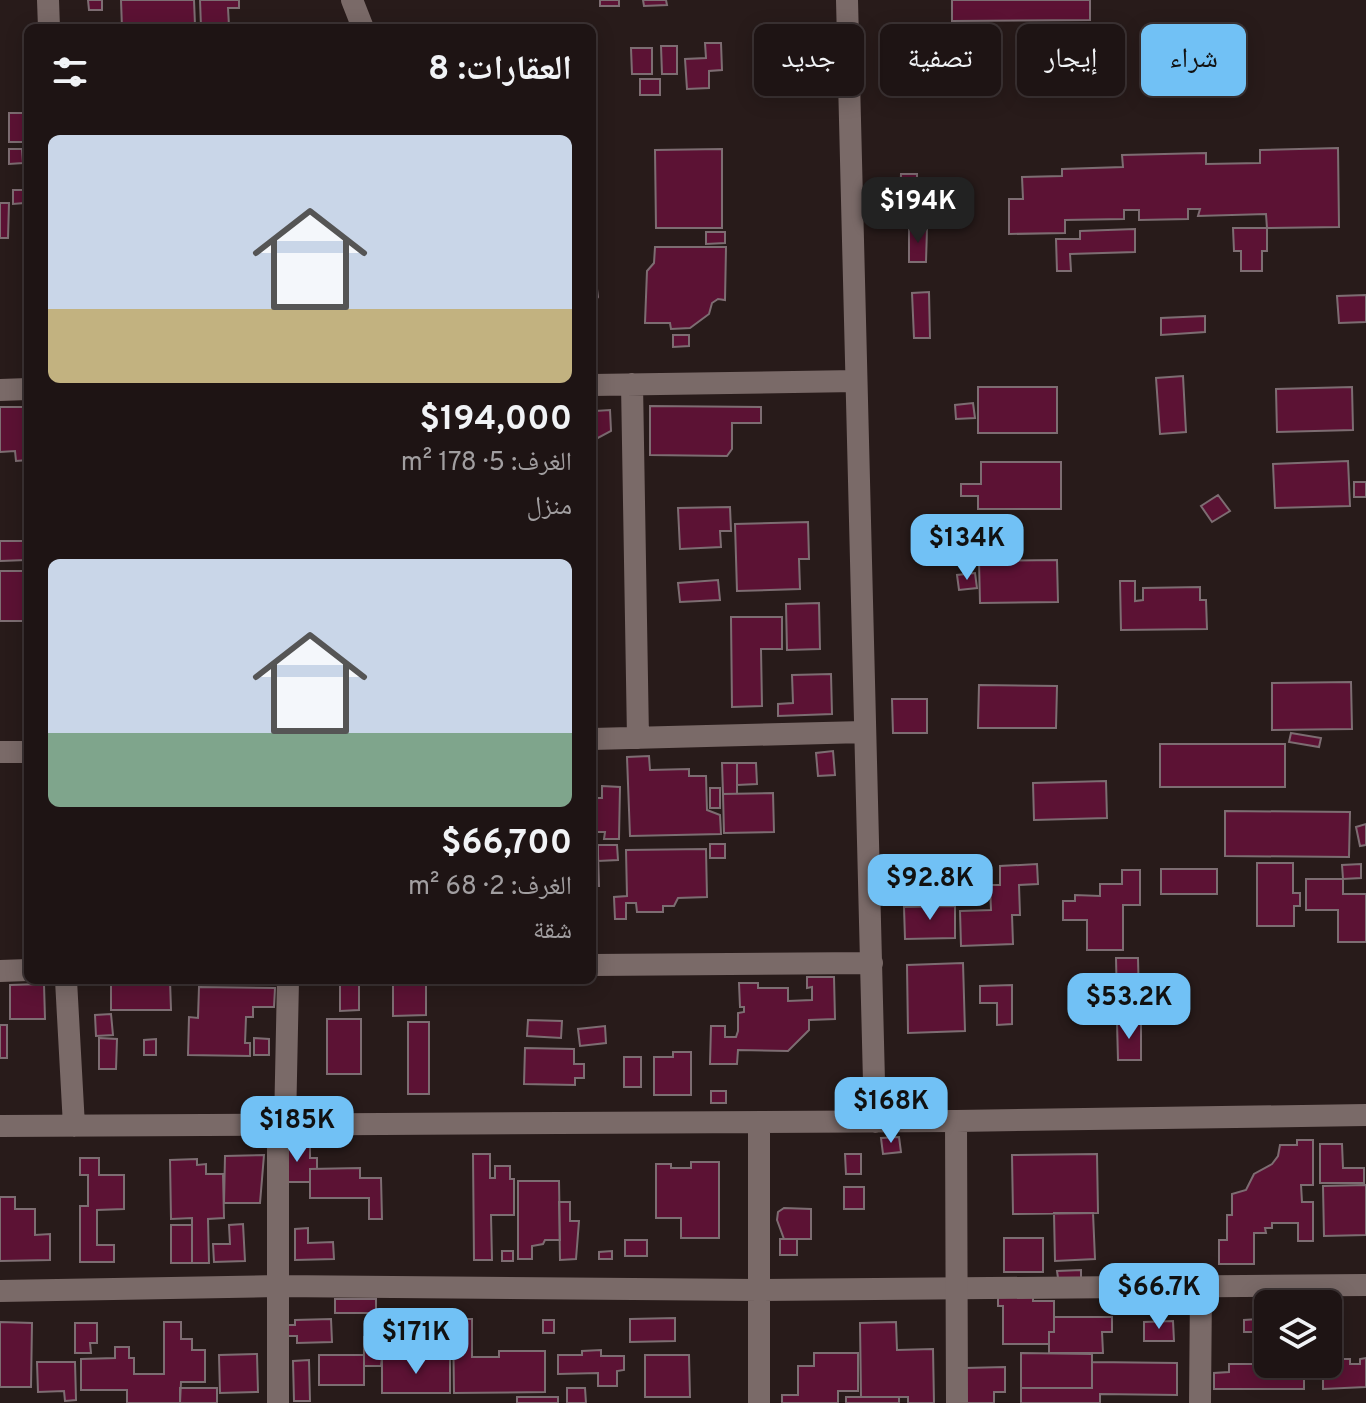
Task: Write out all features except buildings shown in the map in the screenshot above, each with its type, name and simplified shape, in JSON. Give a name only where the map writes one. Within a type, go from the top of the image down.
[{"type":"street","points":[[48,0],[49,24]]},
{"type":"street","points":[[352,0],[361,24]]},
{"type":"street","points":[[847,0],[875,1122]]},
{"type":"street","points":[[596,385],[856,381]]},
{"type":"street","points":[[632,384],[638,738]]},
{"type":"street","points":[[0,390],[24,389]]},
{"type":"street","points":[[596,739],[864,732]]},
{"type":"street","points":[[0,752],[24,752]]},
{"type":"street","points":[[596,965],[872,963]]},
{"type":"street","points":[[0,971],[24,970]]},
{"type":"street","points":[[66,984],[74,1126]]},
{"type":"street","points":[[278,1403],[277,1286],[288,984]]},
{"type":"street","points":[[0,1126],[875,1122],[1366,1115]]},
{"type":"street","points":[[956,1121],[957,1403]]},
{"type":"street","points":[[759,1122],[759,1403]]},
{"type":"street","points":[[0,1291],[277,1286],[758,1290],[1366,1285]]},
{"type":"street","points":[[1200,1403],[1201,1287]]}]
